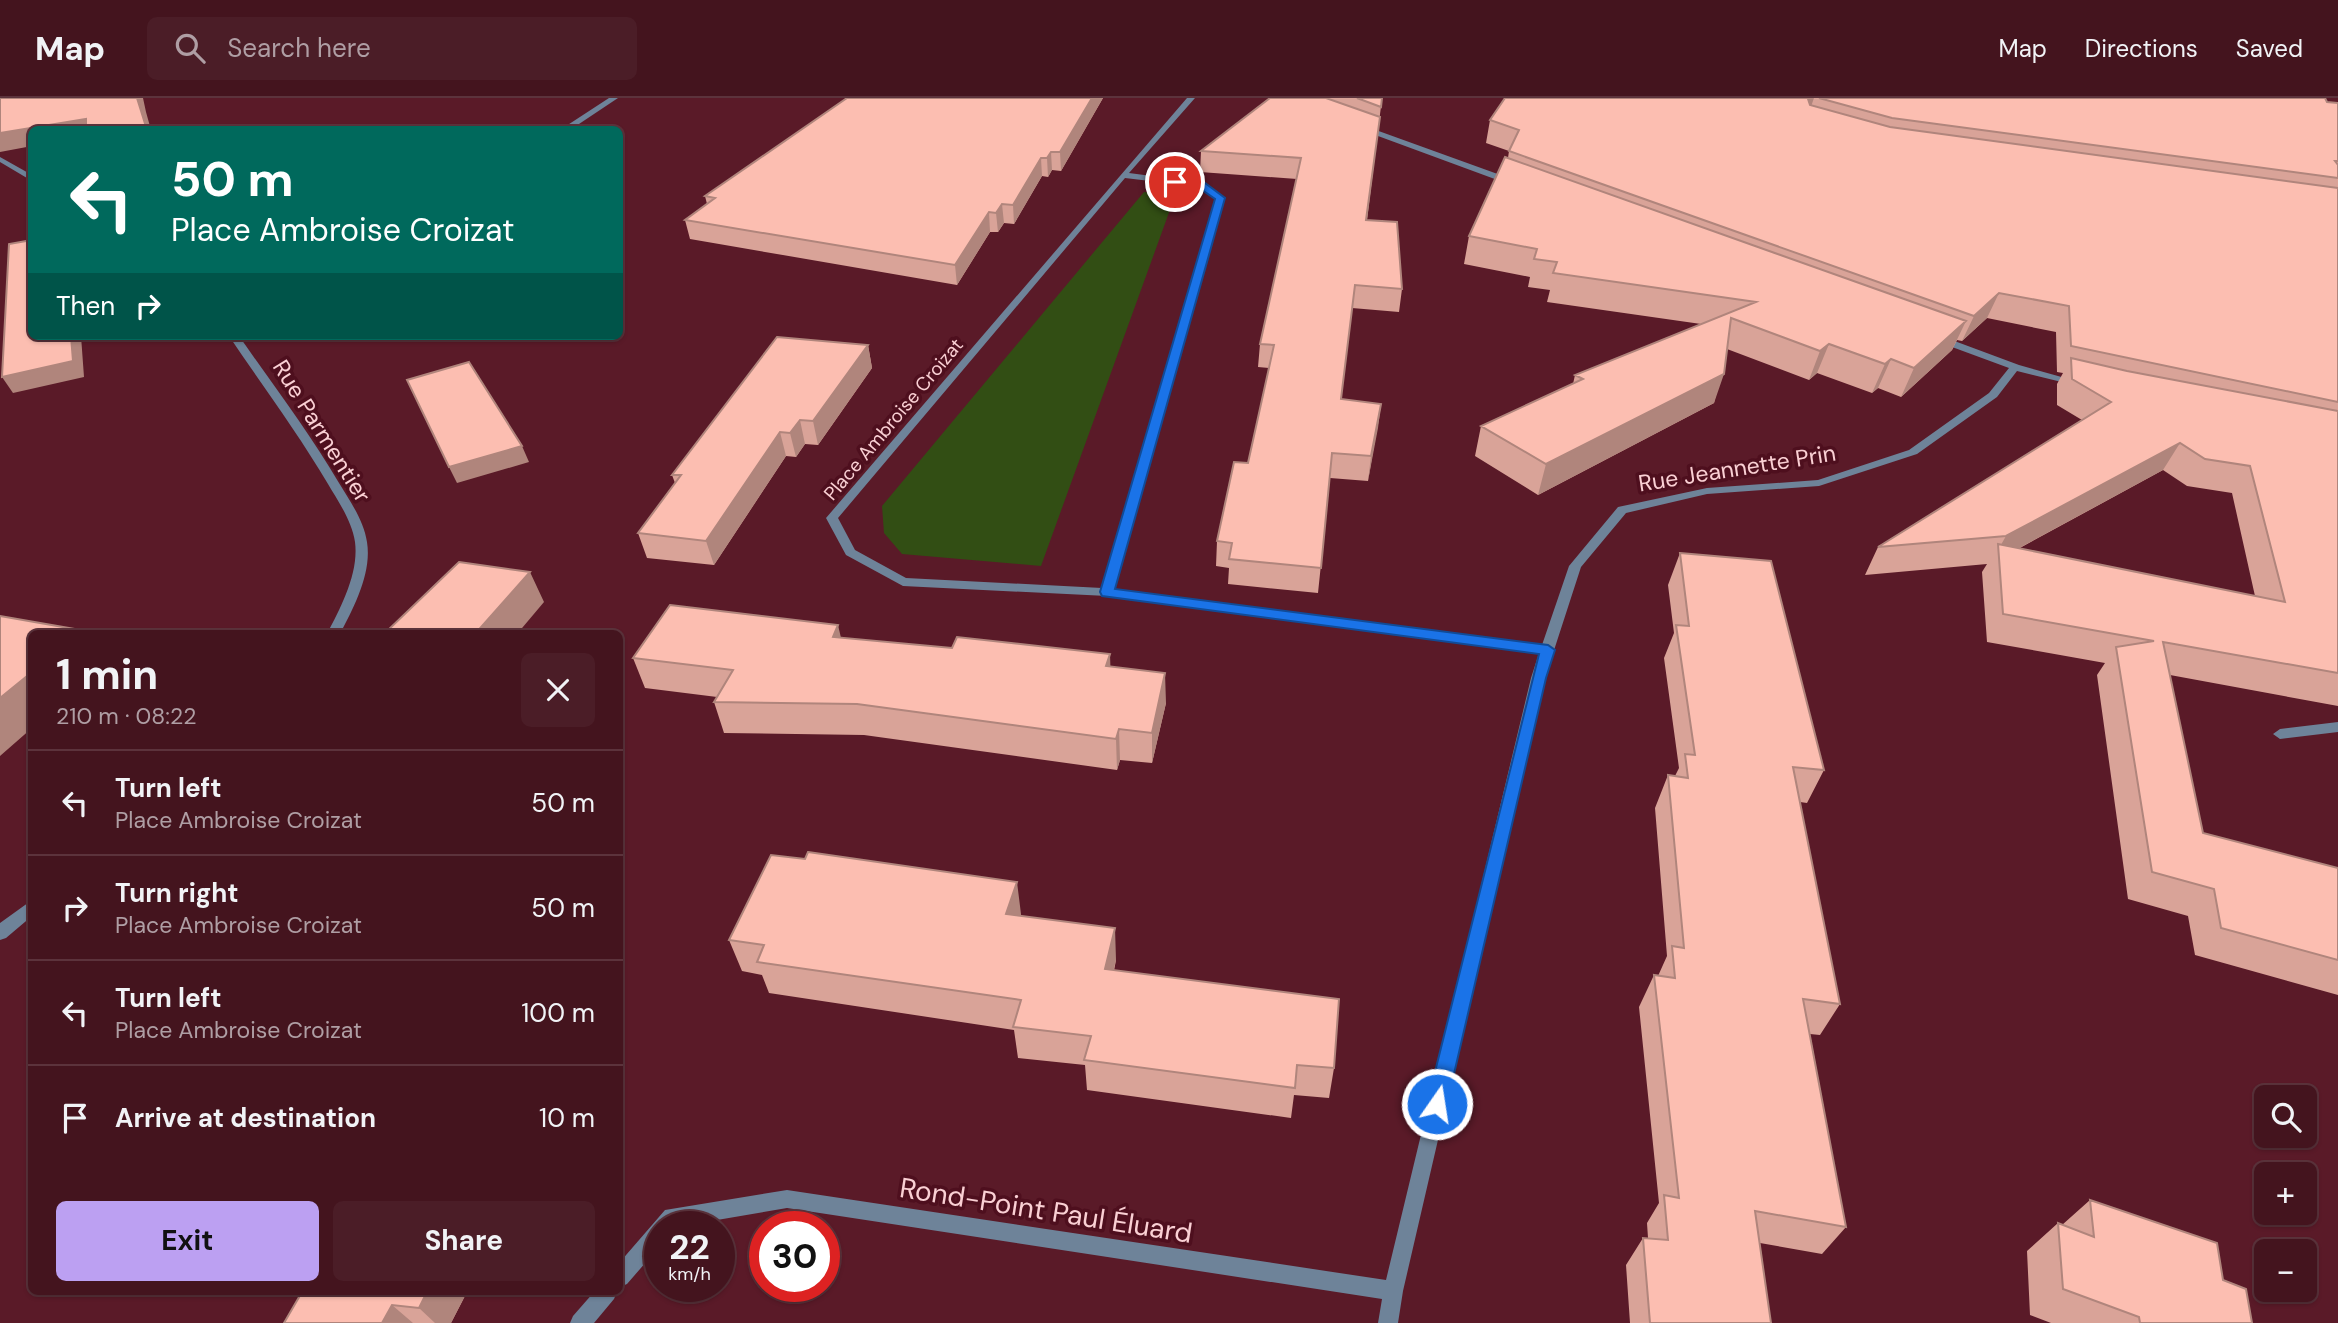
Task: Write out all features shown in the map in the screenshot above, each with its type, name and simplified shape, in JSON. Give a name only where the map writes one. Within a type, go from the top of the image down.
[{"type":"street","points":[[570,126],[614,98]]},
{"type":"street","name":"Place Ambroise Croizat","points":[[1191,98],[1122,175],[832,518],[850,552],[904,582],[1107,592],[1548,650]]},
{"type":"street","points":[[1346,121],[1530,189]]},
{"type":"street","points":[[0,159],[28,176]]},
{"type":"street","points":[[1107,592],[1220,198],[1202,186],[1122,175]]},
{"type":"street","points":[[1923,333],[2015,367],[2087,386]]},
{"type":"street","name":"Rue Parmentier","points":[[237,340],[340,494],[361,540],[352,598],[335,630]]},
{"type":"street","name":"Rue Jeannette Prin","points":[[1393,1291],[1538,678],[1575,566],[1622,510],[1707,491],[1819,483],[1913,452],[1993,395],[2015,367]]},
{"type":"street","points":[[2280,734],[2338,727]]},
{"type":"street","points":[[0,933],[28,909]]},
{"type":"street","name":"Rond-Point Paul Éluard","points":[[710,1211],[787,1199],[1393,1291]]},
{"type":"street","points":[[623,1274],[644,1249]]},
{"type":"street","points":[[1388,1323],[1393,1291]]},
{"type":"street","points":[[580,1323],[604,1295]]},
{"type":"green space","points":[[1144,192],[1175,196],[1041,566],[902,554],[884,533],[882,506]]},
{"type":"building","points":[[0,98],[137,98],[146,126],[86,126],[86,119],[28,126],[28,128],[0,133]]},
{"type":"building","points":[[847,98],[1092,98],[1060,152],[1051,152],[1047,158],[1041,158],[1013,205],[1002,204],[996,213],[989,212],[955,265],[685,220],[715,198],[705,196]]},
{"type":"building","points":[[1270,98],[1326,98],[1380,117],[1366,220],[1397,222],[1402,289],[1355,285],[1341,399],[1381,404],[1371,456],[1332,453],[1321,568],[1229,559],[1232,543],[1217,541],[1234,462],[1248,463],[1274,345],[1260,344],[1301,158],[1201,151]]},
{"type":"building","points":[[1357,98],[1382,98],[1381,107]]},
{"type":"building","points":[[1505,98],[1811,98],[1808,99],[1810,105],[1890,127],[2338,188],[2338,402],[2071,346],[2069,306],[1999,293],[1974,316],[1509,151],[1519,130],[1490,120]]},
{"type":"building","points":[[1819,98],[2325,98],[2327,102],[2338,103],[2338,161],[2335,161],[2338,165],[2338,178],[1892,118]]},
{"type":"building","points":[[1505,157],[1966,321],[1914,368],[1891,359],[1885,364],[1829,344],[1820,351],[1731,318],[1724,374],[1546,464],[1481,426],[1583,379],[1575,375],[1756,302],[1553,273],[1557,262],[1534,259],[1537,249],[1469,236]]},
{"type":"building","points":[[28,241],[28,340],[71,340],[73,361],[2,377],[9,244]]},
{"type":"building","points":[[777,337],[868,345],[813,421],[800,420],[790,433],[780,432],[706,541],[638,533],[681,475],[672,475]]},
{"type":"building","points":[[2071,358],[2338,411],[2338,673],[2163,642],[2203,833],[2338,868],[2338,960],[2221,928],[2214,889],[2152,872],[2116,647],[2154,641],[2003,614],[1998,544],[2285,602],[2250,466],[2205,459],[2180,443],[2006,536],[1878,547],[2111,402],[2072,379]]},
{"type":"building","points":[[469,362],[522,446],[449,467],[407,380]]},
{"type":"building","points":[[1680,553],[1771,561],[1824,770],[1793,767],[1840,1004],[1803,999],[1846,1227],[1755,1211],[1771,1323],[1650,1323],[1643,1238],[1668,1240],[1664,1195],[1679,1198],[1654,975],[1675,978],[1672,946],[1684,948],[1668,775],[1688,778],[1685,754],[1695,755],[1676,625],[1689,626]]},
{"type":"building","points":[[459,562],[530,572],[479,630],[388,630]]},
{"type":"building","points":[[670,605],[838,625],[833,637],[952,648],[957,637],[1110,654],[1106,666],[1165,673],[1152,733],[1119,729],[1116,739],[857,704],[714,702],[733,670],[633,658]]},
{"type":"building","points":[[0,616],[80,630],[28,630],[28,675],[0,698]]},
{"type":"building","points":[[808,852],[1017,882],[1006,914],[1115,928],[1105,969],[1339,999],[1334,1068],[1297,1065],[1295,1088],[1084,1060],[1091,1036],[1013,1027],[1021,1000],[757,962],[764,945],[729,940],[771,855],[805,859]]},
{"type":"building","points":[[2090,1200],[2217,1243],[2223,1280],[2246,1289],[2252,1323],[2140,1323],[2139,1317],[2063,1289],[2058,1223],[2094,1237]]},
{"type":"building","points":[[300,1295],[426,1295],[419,1308],[392,1305],[382,1323],[284,1323]]},
{"type":"route","points":[[1175,182],[1202,186],[1220,198],[1107,592],[1548,650],[1538,678],[1437,1104]]}]
